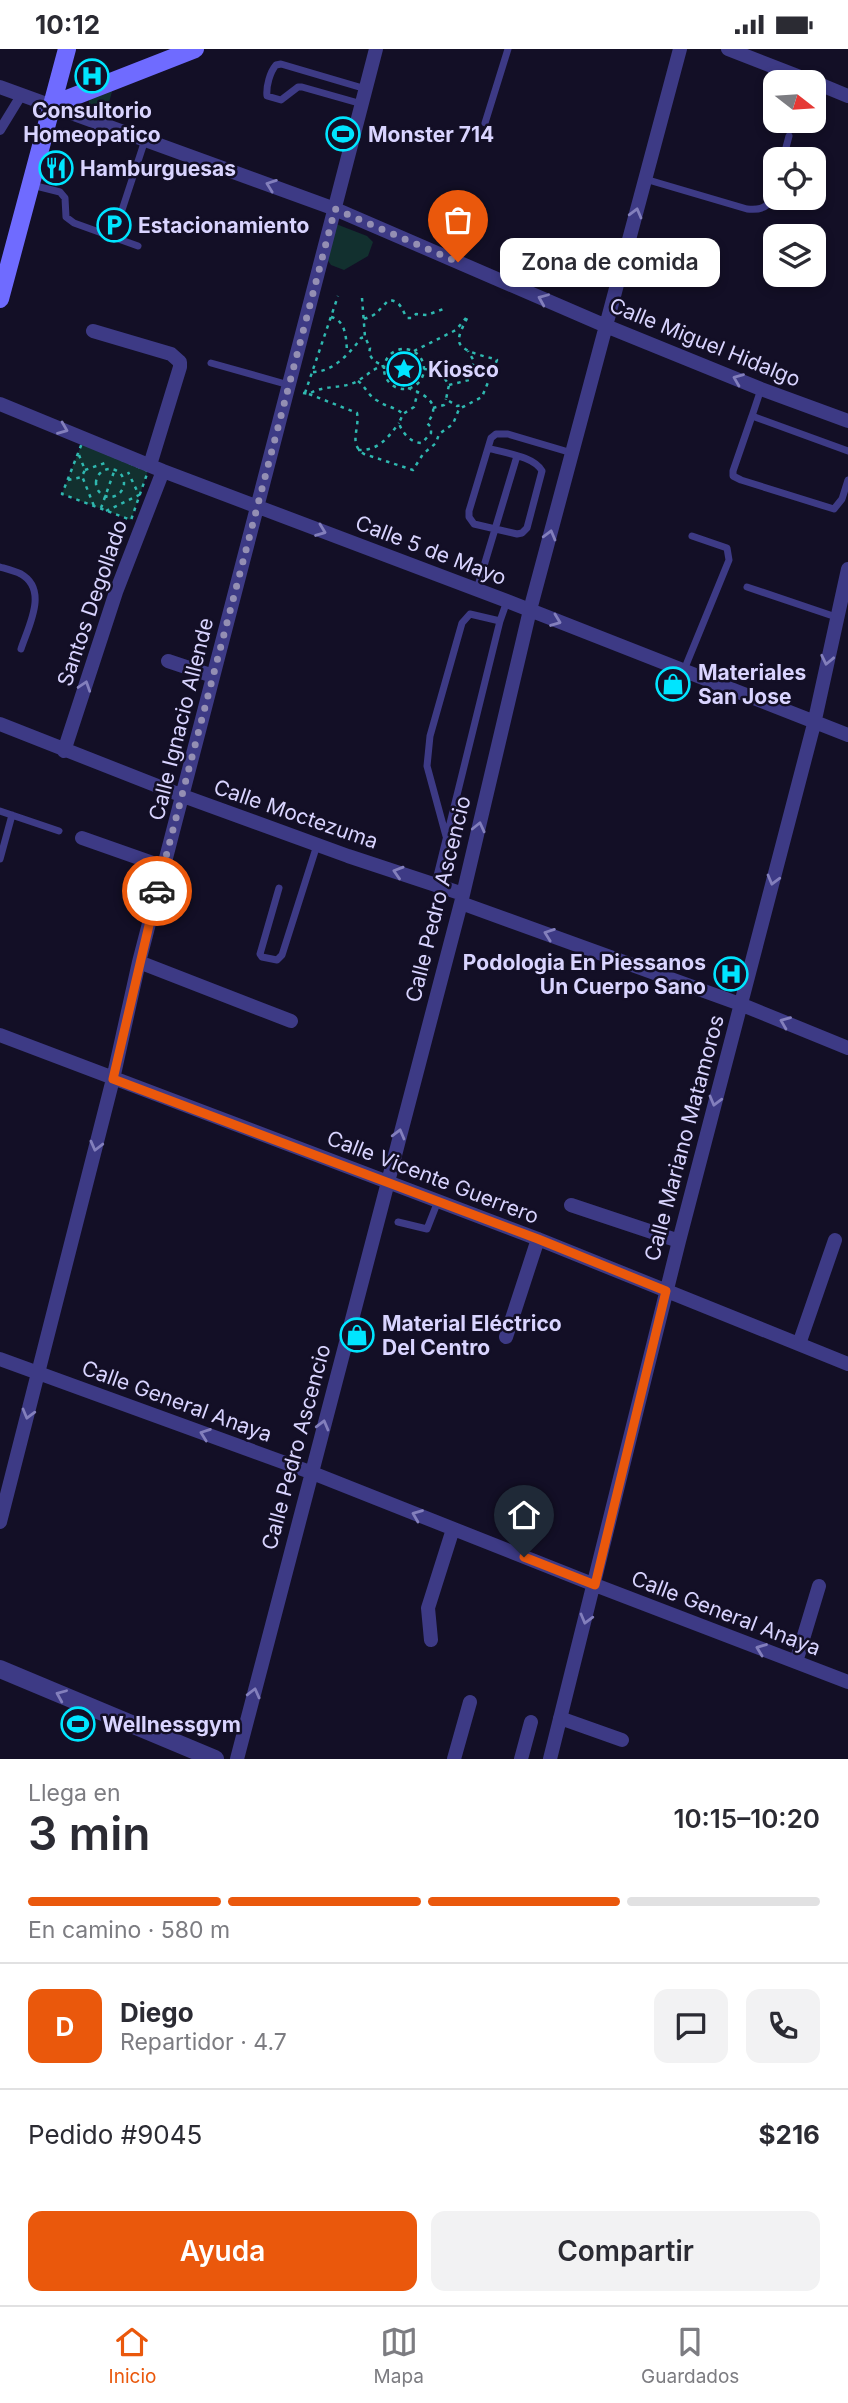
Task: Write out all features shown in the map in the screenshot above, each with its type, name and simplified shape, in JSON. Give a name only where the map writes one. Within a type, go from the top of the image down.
[{"type":"main road","points":[[0,299],[66,49]]},
{"type":"main road","points":[[52,105],[195,49]]},
{"type":"street","name":"Calle Ignacio Allende","points":[[0,1522],[113,1079],[158,865],[183,796],[376,49]]},
{"type":"street","name":"Calle Pedro Ascencio","points":[[237,1759],[462,898],[530,610],[680,49]]},
{"type":"street","points":[[728,49],[754,54],[788,70]]},
{"type":"street","name":"Calle Miguel Hidalgo","points":[[0,87],[335,209],[606,326],[848,421]]},
{"type":"street","points":[[826,87],[848,96]]},
{"type":"street","points":[[0,130],[22,94]]},
{"type":"street","name":"Santos Degollado","points":[[64,751],[157,468],[180,367],[180,362],[171,354],[93,331]]},
{"type":"street","name":"Calle 5 de Mayo","points":[[0,404],[157,468],[848,735]]},
{"type":"street","name":"Calle Mariano Matamoros","points":[[550,1759],[666,1291],[814,724],[848,569]]},
{"type":"street","points":[[168,661],[213,676]]},
{"type":"street","name":"Calle Moctezuma","points":[[0,724],[183,796],[435,884],[462,898],[848,1048]]},
{"type":"street","points":[[82,838],[158,865]]},
{"type":"street","points":[[139,962],[292,1021]]},
{"type":"street","name":"Calle Vicente Guerrero","points":[[1,1037],[538,1239],[848,1364]]},
{"type":"street","points":[[571,1205],[679,1241]]},
{"type":"street","points":[[506,1337],[538,1239]]},
{"type":"street","points":[[799,1344],[835,1240]]},
{"type":"street","name":"Calle General Anaya","points":[[0,1359],[310,1472],[848,1682]]},
{"type":"street","points":[[430,1640],[428,1608],[453,1529]]},
{"type":"street","points":[[796,1662],[819,1586]]},
{"type":"street","points":[[0,1669],[215,1759]]},
{"type":"street","points":[[454,1759],[470,1702]]},
{"type":"street","points":[[560,1718],[622,1740]]},
{"type":"street","points":[[522,1759],[531,1722]]},
{"type":"lane","points":[[485,123],[508,49]]},
{"type":"lane","points":[[362,104],[302,87],[298,87],[281,100],[267,96],[266,92],[272,69],[281,64],[366,89]]},
{"type":"lane","points":[[786,147],[789,136]]},
{"type":"lane","points":[[122,210],[145,140]]},
{"type":"lane","points":[[645,179],[747,209],[763,210]]},
{"type":"lane","points":[[31,185],[60,192],[65,198],[66,217],[74,223],[138,246]]},
{"type":"lane","points":[[211,363],[289,385]]},
{"type":"lane","points":[[761,389],[733,475],[834,509],[842,499],[848,481]]},
{"type":"lane","points":[[752,416],[848,451]]},
{"type":"lane","points":[[488,448],[536,463],[542,471],[527,528],[517,534],[474,524],[469,517],[488,448],[491,438],[501,433],[572,453]]},
{"type":"lane","points":[[477,590],[517,456]]},
{"type":"lane","points":[[684,670],[729,560],[727,548],[692,536]]},
{"type":"lane","points":[[0,567],[22,575],[35,587],[36,601],[21,649]]},
{"type":"lane","points":[[747,587],[836,617]]},
{"type":"lane","points":[[435,884],[507,601]]},
{"type":"lane","points":[[446,837],[426,766],[430,736],[465,617],[478,614],[500,621]]},
{"type":"lane","points":[[0,811],[59,831]]},
{"type":"lane","points":[[0,859],[12,815]]},
{"type":"lane","points":[[279,888],[260,954],[262,957],[276,960],[282,955],[317,845]]},
{"type":"lane","points":[[398,1222],[427,1229],[438,1201]]},
{"type":"path","points":[[306,393],[338,296]]},
{"type":"path","points":[[362,299],[369,354],[374,361],[384,366]]},
{"type":"path","points":[[364,319],[378,313],[389,300],[395,301],[404,309],[407,318],[412,319],[416,314],[427,315],[446,308]]},
{"type":"path","points":[[414,351],[456,330],[468,316],[458,340],[459,345],[497,359],[482,397],[457,406],[446,399]]},
{"type":"path","points":[[331,317],[344,326],[347,352]]},
{"type":"path","points":[[312,372],[335,366],[365,337]]},
{"type":"path","points":[[449,385],[469,380],[474,361],[467,350]]},
{"type":"path","points":[[395,351],[414,351],[424,369],[419,381],[402,389],[390,383],[384,366],[390,355],[395,351]]},
{"type":"path","points":[[306,393],[321,387],[358,381],[384,366]]},
{"type":"path","points":[[424,369],[439,370],[449,385],[444,405],[433,408]]},
{"type":"path","points":[[358,381],[366,393],[403,414]]},
{"type":"path","points":[[400,423],[410,440],[416,443],[422,443],[431,433],[427,423],[433,408],[428,397],[408,388]]},
{"type":"path","points":[[357,450],[378,447],[400,423],[403,414],[414,407],[418,391]]},
{"type":"path","points":[[306,393],[357,413],[358,427],[354,444],[357,450],[413,470],[423,454],[436,443],[439,434],[453,424],[459,409],[465,404]]},
{"type":"path","points":[[82,443],[148,471],[131,520],[62,494],[78,453],[82,443]]},
{"type":"path","points":[[78,453],[85,470],[82,477],[94,506]]},
{"type":"path","points":[[85,470],[119,459]]},
{"type":"path","points":[[101,509],[119,459]]},
{"type":"path","points":[[119,459],[139,495]]},
{"type":"path","points":[[97,466],[100,473]]},
{"type":"path","points":[[106,470],[115,470],[124,479],[122,489],[111,497],[98,490],[96,483],[100,473],[106,470]]},
{"type":"path","points":[[68,481],[82,477]]},
{"type":"path","points":[[124,479],[131,477]]},
{"type":"path","points":[[90,495],[98,490]]},
{"type":"path","points":[[118,494],[123,504]]},
{"type":"path","points":[[106,511],[139,495]]},
{"type":"green space","points":[[113,88],[106,113],[89,107],[89,99]]},
{"type":"green space","points":[[336,224],[367,236],[373,242],[368,256],[344,270],[331,265],[326,258]]},
{"type":"green space","points":[[404,352],[416,357],[421,369],[416,381],[404,386],[392,381],[387,369],[392,357]]},
{"type":"green space","points":[[82,443],[148,471],[131,520],[62,494]]},
{"type":"way so far","points":[[157,891],[335,209],[458,262]]},
{"type":"place","name":"Consultorio Homeopatico","points":[[92,76]]},
{"type":"place","name":"Monster 714","points":[[343,134]]},
{"type":"place","name":"Hamburguesas","points":[[56,168]]},
{"type":"place","name":"Estacionamiento","points":[[114,225]]},
{"type":"place","name":"Zona de comida","points":[[458,262]]},
{"type":"place","name":"Kiosco","points":[[404,369]]},
{"type":"place","name":"Materiales San Jose","points":[[673,684]]},
{"type":"place","name":"Podologia En Piessanos Un Cuerpo Sano","points":[[731,974]]},
{"type":"place","name":"Material Eléctrico Del Centro","points":[[357,1335]]},
{"type":"place","name":"Wellnessgym","points":[[78,1724]]},
{"type":"route","points":[[157,891],[113,1079],[538,1239],[666,1291],[595,1585],[524,1557]]}]
